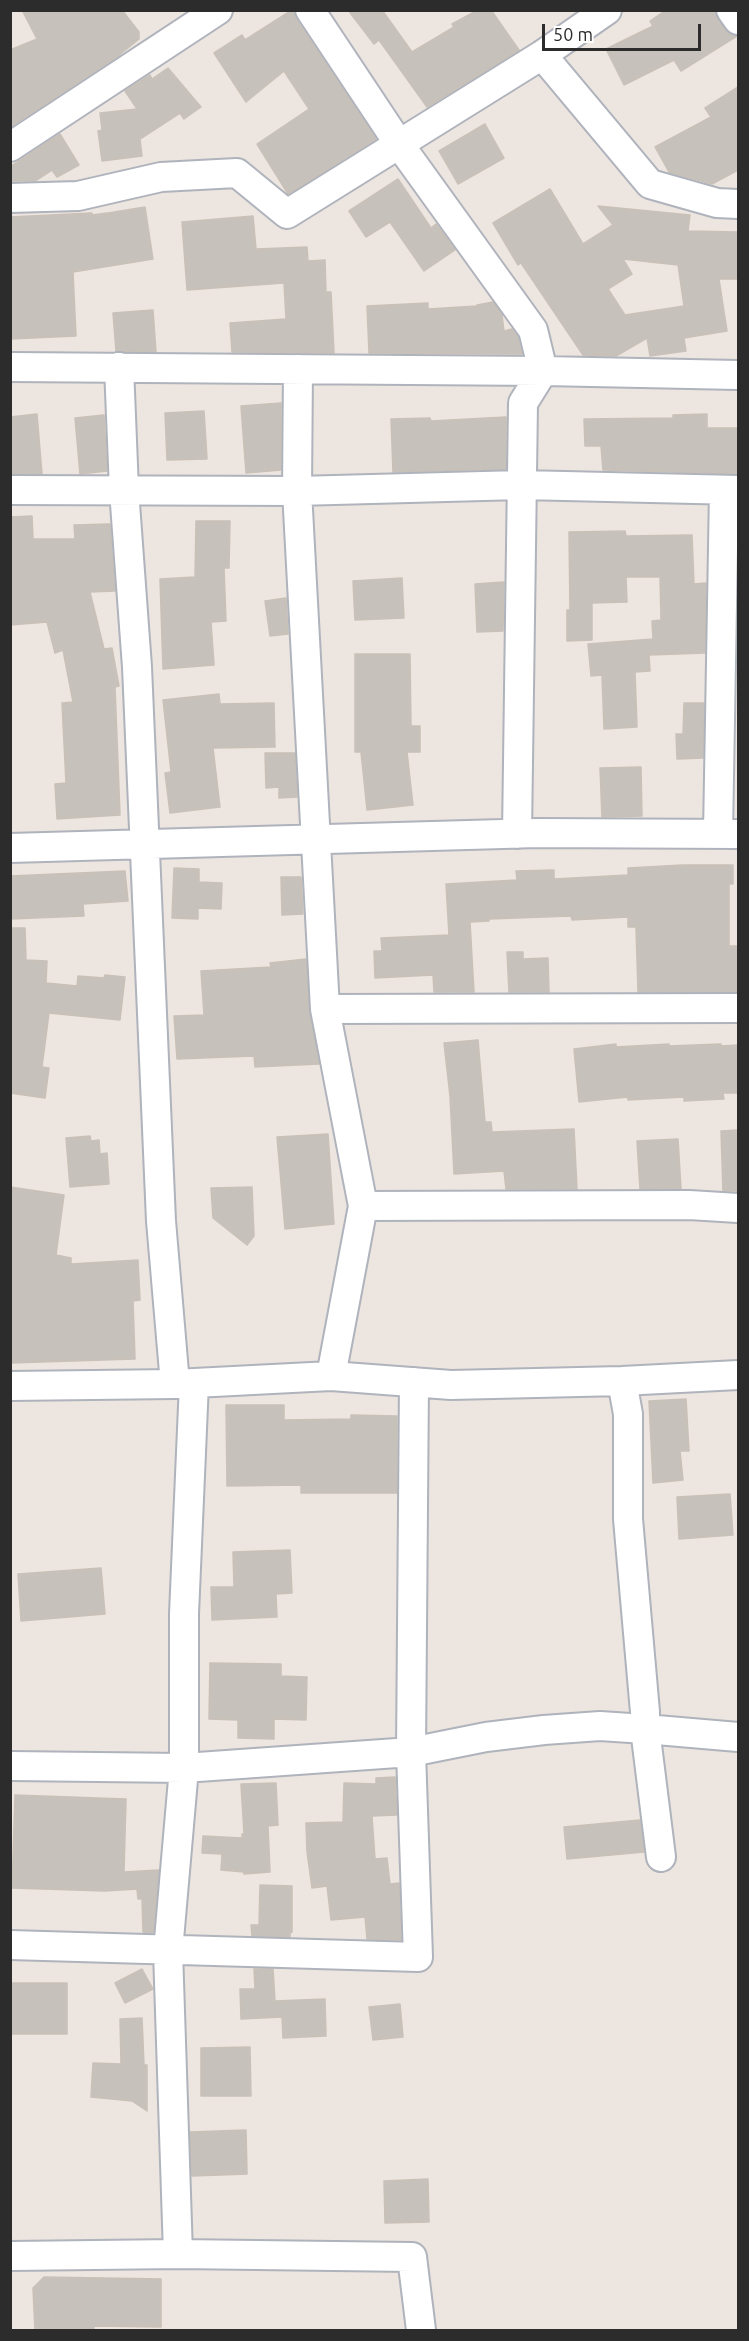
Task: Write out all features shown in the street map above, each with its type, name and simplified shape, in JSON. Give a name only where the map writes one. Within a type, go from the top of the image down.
[{"type":"street","points":[[10,147],[218,10]]},
{"type":"street","points":[[310,10],[399,144],[533,330],[543,371],[523,403],[517,834]]},
{"type":"street","points":[[10,198],[78,196],[161,177],[237,173],[287,214],[542,55],[607,10]]},
{"type":"street","points":[[731,10],[738,20]]},
{"type":"street","points":[[542,55],[650,184],[717,203],[738,204]]},
{"type":"street","points":[[10,367],[543,371],[738,375]]},
{"type":"street","points":[[118,367],[137,667],[160,1221],[185,1383],[184,1768],[168,1951],[178,2254]]},
{"type":"street","points":[[298,369],[297,491],[314,839],[325,1009],[363,1206],[331,1376]]},
{"type":"street","points":[[10,490],[297,491],[521,485],[731,490],[728,834],[517,834],[10,848]]},
{"type":"street","points":[[325,1009],[738,1008]]},
{"type":"street","points":[[363,1206],[689,1205],[738,1208]]},
{"type":"street","points":[[10,1386],[185,1383],[331,1376],[451,1385],[622,1381],[738,1375]]},
{"type":"street","points":[[622,1381],[628,1414],[628,1519],[644,1689],[645,1730],[661,1857]]},
{"type":"street","points":[[10,1945],[418,1957],[411,1752],[414,1382]]},
{"type":"street","points":[[10,1766],[184,1768],[411,1752],[486,1737],[600,1726],[738,1737]]},
{"type":"street","points":[[10,2256],[178,2254],[412,2257],[421,2331]]},
{"type":"building","points":[[22,10],[122,10],[139,32],[139,39],[118,56],[10,127],[10,50],[37,39]]},
{"type":"building","points":[[292,10],[376,139],[288,194],[257,144],[309,109],[284,71],[246,102],[214,53],[242,35],[245,40]]},
{"type":"building","points":[[348,10],[382,10],[412,52],[454,27],[452,24],[478,10],[491,10],[519,50],[427,107],[379,40],[374,44]]},
{"type":"building","points":[[666,10],[715,10],[724,29],[737,36],[681,71],[674,60],[624,85],[606,49],[653,26],[650,21]]},
{"type":"building","points":[[168,68],[201,107],[184,119],[180,113],[140,139],[142,156],[102,161],[98,131],[102,130],[100,113],[137,109],[125,91],[150,75],[152,79]]},
{"type":"building","points":[[738,87],[738,170],[712,184],[669,172],[655,147],[711,117],[705,108]]},
{"type":"building","points":[[485,124],[504,158],[458,184],[439,151]]},
{"type":"building","points":[[60,134],[79,165],[57,177],[52,170],[35,181],[10,181],[10,167]]},
{"type":"building","points":[[398,179],[431,228],[436,224],[455,250],[424,271],[390,222],[366,237],[349,211]]},
{"type":"building","points":[[550,189],[583,244],[613,225],[598,206],[690,215],[688,231],[738,232],[738,279],[719,279],[727,331],[684,338],[686,351],[650,356],[647,338],[616,356],[583,355],[521,263],[518,265],[493,223]],"holes":[[[623,259],[678,265],[684,306],[625,315],[608,289],[632,274]]]},
{"type":"building","points":[[145,207],[153,259],[73,272],[76,336],[10,339],[10,217],[92,213],[92,215],[107,213],[109,216],[108,213]]},
{"type":"building","points":[[253,216],[256,249],[307,247],[308,261],[325,260],[326,292],[331,292],[334,353],[232,352],[230,323],[286,319],[284,283],[187,290],[182,222]]},
{"type":"building","points":[[493,302],[502,315],[504,331],[512,329],[518,337],[522,354],[369,353],[367,306],[428,303],[428,309],[477,306]]},
{"type":"building","points":[[153,310],[156,352],[116,351],[113,313]]},
{"type":"building","points":[[281,403],[281,470],[246,473],[241,406]]},
{"type":"building","points":[[204,411],[207,459],[167,460],[165,413]]},
{"type":"building","points":[[37,414],[42,474],[10,474],[10,417]]},
{"type":"building","points":[[707,414],[707,428],[738,428],[738,474],[603,470],[601,446],[585,446],[584,419],[673,418],[673,415]]},
{"type":"building","points":[[104,415],[107,471],[80,474],[75,418]]},
{"type":"building","points":[[506,417],[506,469],[393,472],[391,419],[430,418],[431,421]]},
{"type":"building","points":[[32,516],[33,539],[75,539],[74,525],[110,524],[115,591],[90,592],[104,649],[112,648],[119,686],[115,687],[120,815],[57,819],[55,784],[66,783],[62,703],[73,702],[63,650],[55,653],[47,622],[10,625],[10,517]]},
{"type":"building","points":[[196,521],[230,521],[229,568],[224,568],[226,621],[211,622],[214,665],[163,669],[160,579],[195,577]]},
{"type":"building","points":[[625,531],[626,536],[692,535],[694,584],[706,583],[705,653],[649,655],[650,671],[635,672],[637,727],[604,729],[602,675],[591,676],[588,644],[653,639],[652,621],[661,620],[660,577],[626,577],[627,602],[592,603],[592,640],[567,641],[567,610],[570,610],[569,532]]},
{"type":"building","points":[[402,578],[404,618],[355,620],[353,581]]},
{"type":"building","points":[[504,582],[503,631],[477,632],[475,584]]},
{"type":"building","points":[[286,598],[288,634],[270,636],[265,601]]},
{"type":"building","points":[[355,654],[410,654],[411,726],[420,726],[420,752],[407,752],[413,805],[367,810],[361,752],[355,752]]},
{"type":"building","points":[[219,694],[220,704],[274,703],[275,747],[213,748],[220,807],[170,813],[165,773],[171,772],[163,700]]},
{"type":"building","points":[[684,703],[704,703],[703,758],[677,759],[676,734],[683,734]]},
{"type":"building","points":[[265,753],[295,753],[297,797],[279,798],[279,787],[266,788]]},
{"type":"building","points":[[641,767],[642,816],[602,817],[600,768]]},
{"type":"building","points":[[733,865],[733,884],[729,884],[729,946],[738,946],[738,992],[638,992],[636,927],[628,927],[628,917],[572,920],[571,916],[489,919],[489,921],[470,922],[474,992],[434,992],[433,975],[375,978],[374,951],[382,951],[381,938],[449,935],[446,884],[517,880],[516,871],[554,870],[554,879],[628,875],[628,868]]},
{"type":"building","points":[[174,868],[199,869],[199,882],[222,883],[221,909],[198,908],[198,919],[172,918]]},
{"type":"building","points":[[125,871],[128,901],[83,904],[84,916],[10,919],[10,876]]},
{"type":"building","points":[[281,877],[301,877],[303,914],[282,915]]},
{"type":"building","points":[[10,928],[25,928],[26,960],[47,961],[46,983],[77,986],[78,976],[125,977],[120,1020],[49,1013],[42,1067],[49,1068],[45,1098],[10,1093]]},
{"type":"building","points":[[507,952],[523,952],[523,959],[548,958],[549,992],[509,992]]},
{"type":"building","points":[[306,959],[309,1012],[319,1064],[255,1067],[254,1056],[177,1059],[174,1016],[204,1015],[201,971],[271,967],[270,963]]},
{"type":"building","points":[[478,1040],[485,1122],[491,1122],[492,1132],[574,1129],[577,1189],[506,1189],[504,1171],[454,1174],[450,1096],[444,1043]]},
{"type":"building","points":[[616,1044],[616,1047],[669,1044],[669,1046],[738,1045],[738,1093],[723,1093],[724,1099],[684,1101],[684,1097],[628,1100],[628,1097],[579,1102],[574,1049]]},
{"type":"building","points":[[738,1130],[738,1191],[723,1191],[721,1131]]},
{"type":"building","points":[[328,1134],[334,1224],[285,1229],[277,1137]]},
{"type":"building","points":[[90,1136],[91,1141],[99,1140],[100,1154],[107,1153],[109,1184],[70,1187],[66,1138]]},
{"type":"building","points":[[678,1139],[681,1189],[640,1189],[637,1141]]},
{"type":"building","points":[[10,1187],[64,1195],[56,1255],[71,1258],[71,1264],[138,1260],[140,1300],[133,1301],[135,1359],[10,1363]]},
{"type":"building","points":[[252,1187],[254,1236],[247,1245],[213,1218],[211,1188]]},
{"type":"building","points":[[686,1399],[689,1451],[680,1451],[683,1480],[653,1483],[649,1401]]},
{"type":"building","points":[[226,1405],[284,1405],[284,1420],[351,1419],[351,1415],[397,1416],[397,1493],[301,1493],[301,1485],[227,1486]]},
{"type":"building","points":[[730,1494],[733,1535],[679,1539],[677,1497]]},
{"type":"building","points":[[290,1550],[292,1593],[276,1594],[277,1617],[212,1620],[211,1587],[234,1587],[233,1552]]},
{"type":"building","points":[[101,1568],[105,1614],[21,1621],[18,1574]]},
{"type":"building","points":[[210,1663],[281,1664],[281,1676],[307,1677],[306,1720],[274,1719],[274,1739],[238,1738],[238,1720],[209,1719]]},
{"type":"building","points":[[395,1777],[397,1815],[372,1816],[375,1859],[387,1858],[390,1884],[399,1883],[401,1940],[367,1939],[365,1917],[331,1920],[327,1886],[312,1888],[306,1823],[343,1822],[344,1783],[376,1784],[376,1778]]},
{"type":"building","points":[[276,1783],[278,1825],[268,1826],[270,1872],[244,1874],[244,1872],[221,1870],[222,1854],[202,1853],[203,1836],[242,1838],[244,1834],[241,1784]]},
{"type":"building","points":[[15,1795],[126,1799],[124,1872],[159,1870],[153,1933],[143,1932],[142,1899],[138,1899],[137,1889],[105,1891],[12,1888]]},
{"type":"building","points":[[640,1820],[644,1852],[567,1859],[564,1827]]},
{"type":"building","points":[[260,1885],[292,1886],[292,1932],[290,1937],[252,1936],[251,1925],[259,1925]]},
{"type":"building","points":[[142,1969],[153,1989],[125,2003],[115,1983]]},
{"type":"building","points":[[254,1969],[273,1969],[275,2001],[325,1999],[326,2036],[283,2038],[282,2017],[241,2019],[240,1989],[255,1989]]},
{"type":"building","points":[[10,1983],[67,1983],[67,2034],[10,2034]]},
{"type":"building","points":[[400,2004],[403,2037],[373,2040],[369,2007]]},
{"type":"building","points":[[142,2018],[144,2065],[147,2065],[147,2111],[132,2101],[91,2097],[93,2063],[121,2064],[120,2019]]},
{"type":"building","points":[[250,2047],[251,2096],[201,2096],[201,2048]]},
{"type":"building","points":[[246,2130],[247,2174],[192,2176],[190,2132]]},
{"type":"building","points":[[428,2179],[429,2222],[385,2223],[384,2181]]},
{"type":"building","points":[[44,2277],[161,2279],[161,2327],[94,2326],[94,2331],[35,2331],[33,2288]]}]
